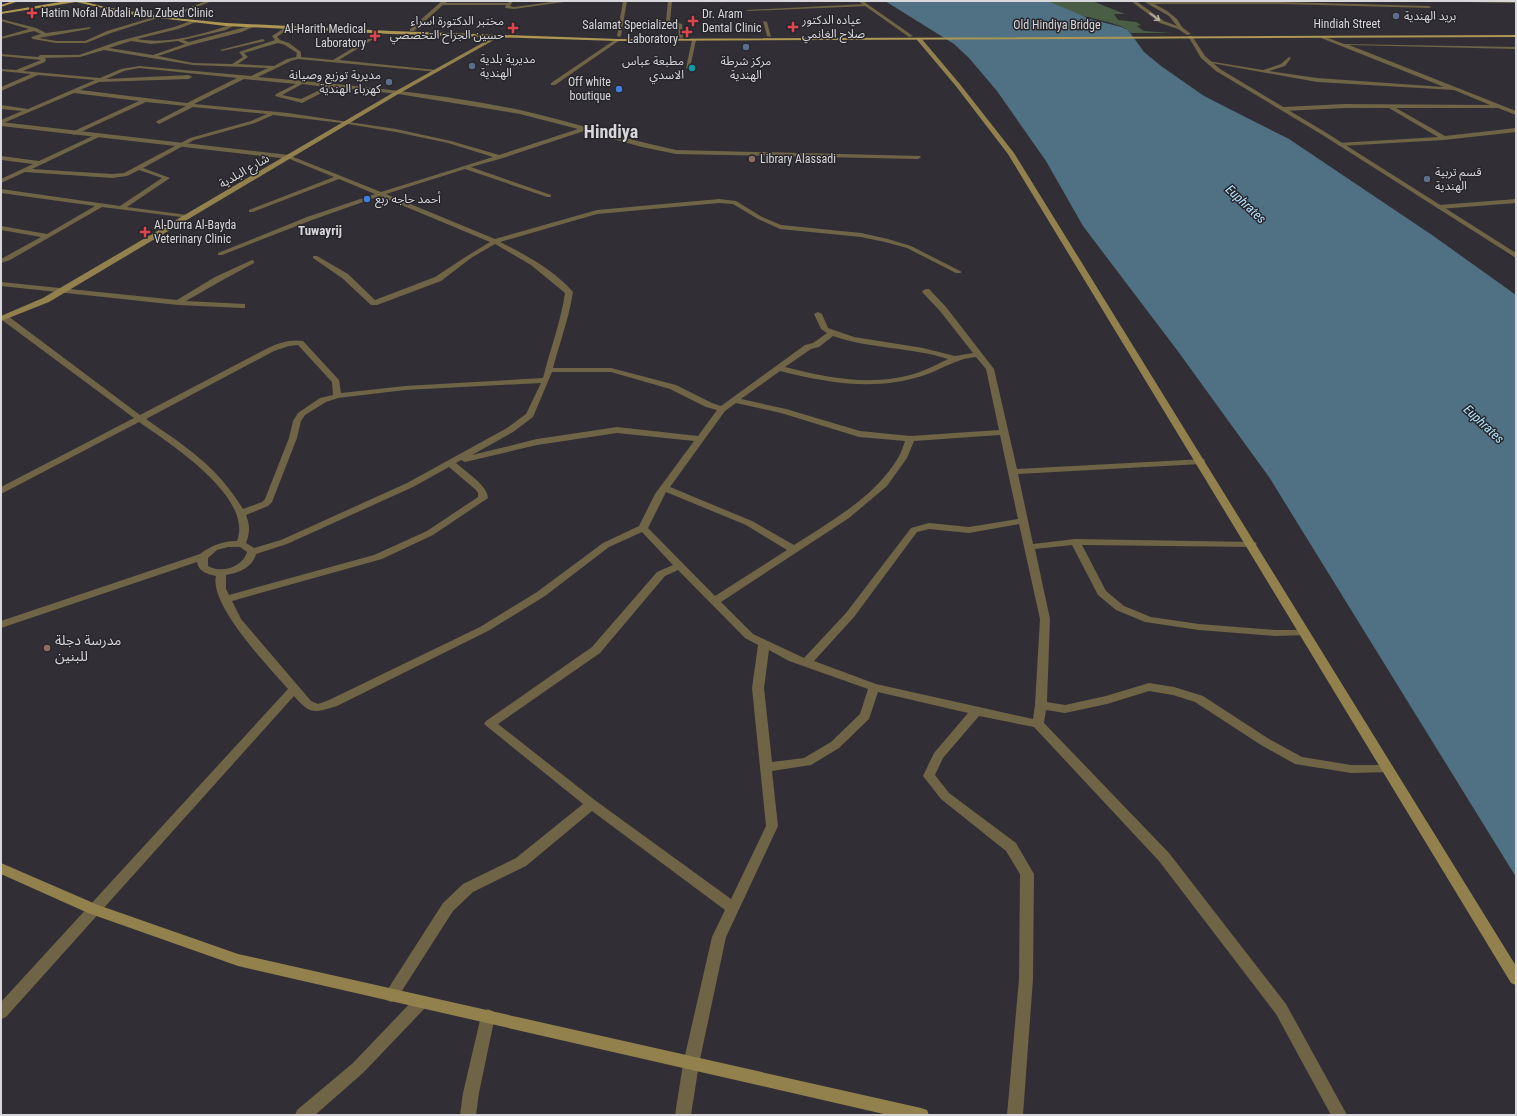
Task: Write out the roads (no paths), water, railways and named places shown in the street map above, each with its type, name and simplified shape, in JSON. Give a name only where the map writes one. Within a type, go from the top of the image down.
[{"type":"main road","points":[[1,6],[17,1]]},
{"type":"main road","points":[[1,13],[75,1],[98,7],[159,17],[233,25],[286,28],[497,37],[619,38],[769,36],[938,38]]},
{"type":"main road","points":[[100,1],[173,15],[248,22],[412,30],[694,40],[938,38]]},
{"type":"main road","points":[[98,7],[111,4]]},
{"type":"main road","name":"Hindiah Street","points":[[1190,36],[1516,33]]},
{"type":"main road","name":"Hindiah Street","points":[[1180,36],[1516,36]]},
{"type":"main road","name":"Old Hindiya Bridge","points":[[938,38],[1180,36]]},
{"type":"main road","name":"شارع البلدية","points":[[3,318],[46,300],[62,291],[398,92],[497,37]]},
{"type":"main road","points":[[915,38],[957,84],[1011,152],[1516,978]]},
{"type":"main road","points":[[1,868],[93,909],[238,960],[391,996],[488,1016],[691,1064],[921,1115]]},
{"type":"street","points":[[173,15],[210,1]]},
{"type":"street","points":[[412,30],[443,3],[510,3],[507,7],[514,8],[569,1]]},
{"type":"street","points":[[553,84],[619,38],[625,1]]},
{"type":"street","points":[[668,21],[670,1]]},
{"type":"street","points":[[860,1],[915,38]]},
{"type":"street","points":[[1133,1],[1162,22],[1180,28],[1190,36],[1203,57],[1218,70],[1284,109],[1516,256]]},
{"type":"street","points":[[1144,1],[1159,7],[1178,21],[1180,28]]},
{"type":"street","points":[[1466,1],[1516,2]]},
{"type":"street","points":[[1151,4],[1282,3],[1429,6]]},
{"type":"street","points":[[748,10],[866,5]]},
{"type":"street","points":[[86,42],[109,32],[159,17]]},
{"type":"street","points":[[1,20],[34,29],[46,34]]},
{"type":"street","points":[[1,55],[39,57],[80,56],[121,42],[194,21]]},
{"type":"street","points":[[764,22],[769,36]]},
{"type":"street","points":[[680,24],[681,37]]},
{"type":"street","points":[[131,40],[151,43],[181,39],[224,29],[233,25]]},
{"type":"street","points":[[130,68],[126,66],[128,64],[189,44],[240,31],[251,26]]},
{"type":"street","points":[[89,28],[46,34],[33,38],[43,41],[65,42],[121,42]]},
{"type":"street","points":[[234,66],[246,57],[241,53],[276,39],[286,28]]},
{"type":"street","points":[[1,38],[34,29]]},
{"type":"street","points":[[335,61],[382,32]]},
{"type":"street","points":[[1323,37],[1516,113]]},
{"type":"street","points":[[181,39],[180,40],[189,44]]},
{"type":"street","points":[[222,50],[276,39],[287,44],[299,53],[298,58]]},
{"type":"street","points":[[688,68],[694,40]]},
{"type":"street","points":[[39,57],[65,42]]},
{"type":"street","points":[[1338,44],[1516,48]]},
{"type":"street","points":[[103,48],[194,64],[275,67]]},
{"type":"street","points":[[17,72],[44,59],[39,57]]},
{"type":"street","points":[[252,78],[289,60],[298,58],[436,71]]},
{"type":"street","points":[[1263,71],[1283,64],[1289,58]]},
{"type":"street","points":[[1208,62],[1317,80],[1458,89]]},
{"type":"street","points":[[1,123],[98,80],[130,68],[139,67],[398,92],[520,112],[676,152],[918,157]]},
{"type":"street","points":[[1,70],[98,80],[192,77],[205,74]]},
{"type":"street","points":[[1,89],[38,74]]},
{"type":"street","points":[[159,122],[244,77]]},
{"type":"street","points":[[301,83],[278,96],[302,101],[331,86]]},
{"type":"street","points":[[73,91],[347,123],[420,135],[464,145],[501,157]]},
{"type":"street","points":[[74,133],[146,100]]},
{"type":"street","points":[[1284,109],[1345,106],[1499,106]]},
{"type":"street","points":[[1,107],[28,110]]},
{"type":"street","points":[[1390,107],[1444,138]]},
{"type":"street","points":[[25,170],[119,176],[125,175],[192,139],[253,122],[271,114]]},
{"type":"street","points":[[1,123],[97,136],[289,157],[496,242],[525,258],[569,292],[566,312],[562,321],[546,380],[530,415],[510,430],[410,485],[284,542],[252,552]]},
{"type":"street","points":[[220,254],[360,200],[467,168],[584,129]]},
{"type":"street","points":[[1340,144],[1444,138],[1516,130]]},
{"type":"street","points":[[1,181],[97,136]]},
{"type":"street","points":[[1,158],[40,163]]},
{"type":"street","points":[[121,208],[167,178],[139,168]]},
{"type":"street","points":[[467,168],[549,196]]},
{"type":"street","points":[[251,211],[340,177]]},
{"type":"street","points":[[1,191],[188,217]]},
{"type":"street","points":[[1439,207],[1516,200]]},
{"type":"street","points":[[315,258],[345,276],[374,303],[438,279],[469,257],[496,242],[597,212],[672,204],[719,201],[734,202],[760,218],[780,227],[861,235],[886,240],[909,247],[958,272]]},
{"type":"street","points":[[1,261],[101,205]]},
{"type":"street","points":[[1,228],[48,236]]},
{"type":"street","points":[[178,303],[218,279],[252,262]]},
{"type":"street","points":[[1,284],[178,303],[242,306]]},
{"type":"street","points":[[926,291],[943,309],[990,369],[1045,619],[1041,705],[1038,724]]},
{"type":"street","points":[[818,314],[825,328],[832,333],[859,341],[904,347],[956,359]]},
{"type":"street","points":[[3,318],[140,419],[192,455],[223,486],[238,506],[245,527],[246,538],[242,544]]},
{"type":"street","points":[[222,572],[220,580],[221,589],[236,620],[307,704],[317,708],[340,700],[484,629],[541,594],[606,544],[644,528],[664,488],[722,409],[808,347],[816,345],[832,333]]},
{"type":"street","points":[[1,491],[286,343],[300,343],[336,382],[337,396]]},
{"type":"street","points":[[780,368],[820,379],[849,383],[867,383],[893,381],[919,374],[956,359],[979,354]]},
{"type":"street","points":[[549,370],[611,370],[673,387],[708,405],[722,409]]},
{"type":"street","points":[[240,514],[264,504],[269,500],[293,438],[297,421],[302,413],[323,400],[337,396],[405,388],[444,387],[546,380]]},
{"type":"street","points":[[734,400],[783,411],[859,434],[910,439],[1003,432]]},
{"type":"street","points":[[450,463],[537,442],[617,430],[700,439]]},
{"type":"street","points":[[714,602],[846,516],[884,484],[903,458],[910,439]]},
{"type":"street","points":[[1012,472],[1201,461]]},
{"type":"street","points":[[226,599],[378,557],[430,533],[483,498],[483,493],[479,488],[450,463]]},
{"type":"street","points":[[664,488],[749,523],[794,550]]},
{"type":"street","points":[[806,663],[850,615],[914,530],[929,526],[969,530],[1023,521]]},
{"type":"street","points":[[644,528],[748,636],[764,644],[806,663],[874,687],[1038,724],[1164,857],[1281,1009],[1339,1115]]},
{"type":"street","points":[[1074,542],[1102,593],[1120,608],[1149,620],[1199,627],[1275,633],[1304,633]]},
{"type":"street","points":[[1029,547],[1074,542],[1252,544]]},
{"type":"street","points":[[1,625],[204,556],[221,546],[228,544],[242,544],[248,547],[252,552]]},
{"type":"street","points":[[204,556],[202,559],[202,567],[210,571],[222,572],[236,569],[246,563],[250,559],[252,552]]},
{"type":"street","points":[[679,566],[661,574],[596,650],[490,724],[592,804],[733,908]]},
{"type":"street","points":[[683,1115],[691,1064],[719,937],[772,826],[758,688],[764,644]]},
{"type":"street","points":[[766,767],[807,762],[835,745],[865,716],[874,687]]},
{"type":"street","points":[[1041,705],[1065,709],[1107,700],[1149,687],[1168,690],[1199,699],[1265,742],[1299,761],[1352,769],[1388,769]]},
{"type":"street","points":[[1,1012],[294,689]]},
{"type":"street","points":[[976,711],[938,756],[929,776],[945,796],[1011,847],[1027,874],[1026,979],[1015,1115]]},
{"type":"street","points":[[391,996],[448,907],[468,888],[521,862],[592,804]]},
{"type":"street","points":[[302,1115],[358,1068],[421,1002]]},
{"type":"street","points":[[468,1115],[471,1093],[488,1016]]},
{"type":"water","name":"Euphrates","points":[[885,1],[1048,1],[1090,19],[1128,30],[1144,52],[1161,66],[1204,96],[1289,139],[1432,235],[1516,295],[1516,877],[1269,477],[1177,350],[1083,226],[1046,161],[997,91],[969,58],[954,44]]},
{"type":"place","name":"Hatim Nofal Abdali Abu Zubed Clinic","points":[[32,13]]},
{"type":"place","name":"بريد الهندية","points":[[1396,16]]},
{"type":"place","name":"Dr. Aram Dental Clinic","points":[[693,21]]},
{"type":"place","name":"عياده الدكتور صلاح الغانمي","points":[[793,27]]},
{"type":"place","name":"مختبر الدكتورة اسراء حسين الجراح التخصصي","points":[[513,28]]},
{"type":"place","name":"Salamat Specialized Laboratory","points":[[687,32]]},
{"type":"place","name":"Al-Harith Medical Laboratory","points":[[375,36]]},
{"type":"place","name":"مركز شرطة الهندية","points":[[746,47]]},
{"type":"place","name":"مديرية بلدية الهندية","points":[[472,66]]},
{"type":"place","name":"مطبعة عباس الاسدي","points":[[692,68]]},
{"type":"place","name":"مديرية توزيع وصيانة كهرباء الهندية","points":[[389,82]]},
{"type":"place","name":"Off white boutique","points":[[619,89]]},
{"type":"place","name":"Library Alassadi","points":[[752,159]]},
{"type":"place","name":"قسم تربية الهندية","points":[[1427,179]]},
{"type":"place","name":"أحمد حاجه ربع","points":[[367,199]]},
{"type":"place","name":"Al-Durra Al-Bayda Veterinary Clinic","points":[[145,232]]},
{"type":"place","name":"مدرسة دجلة للبنين","points":[[47,648]]},
{"type":"district","name":"Hindiya","points":[[611,131]]},
{"type":"district","name":"Tuwayrij","points":[[320,230]]}]
